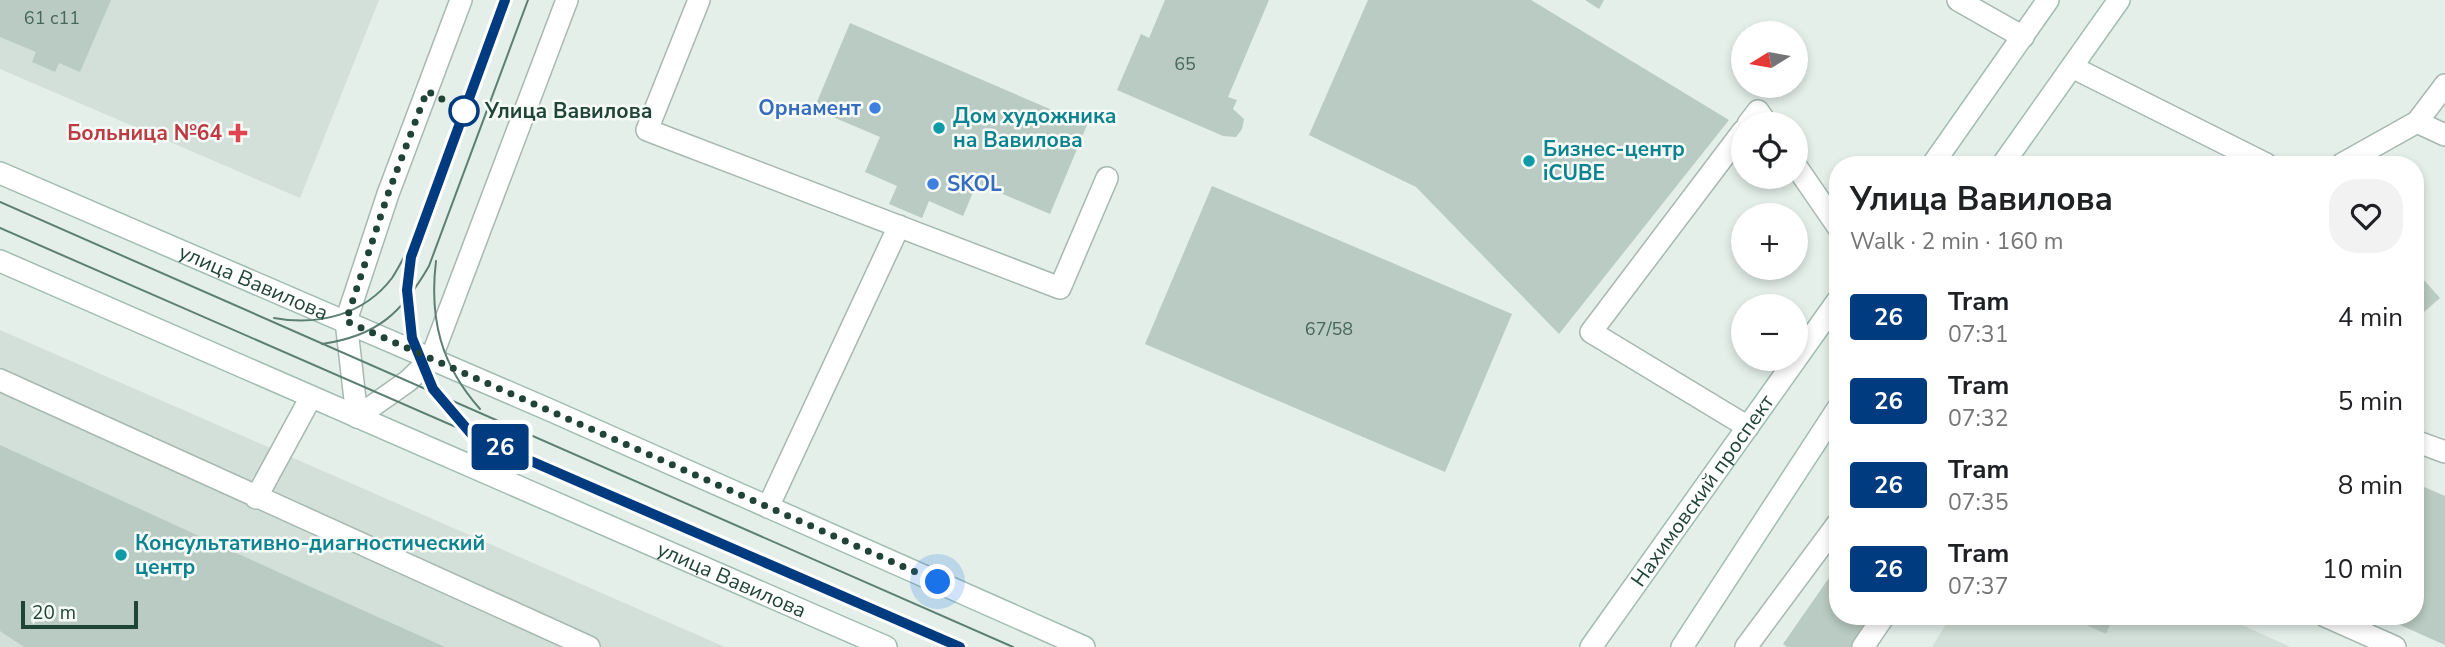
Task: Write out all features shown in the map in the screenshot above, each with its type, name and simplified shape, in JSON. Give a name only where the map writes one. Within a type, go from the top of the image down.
[{"type":"main road","points":[[461,0],[388,194],[346,321],[357,417],[408,381],[431,359],[567,0]]},
{"type":"main road","points":[[699,0],[647,130],[1060,288],[1107,178]]},
{"type":"main road","points":[[1958,0],[2023,37]]},
{"type":"main road","points":[[1939,156],[2048,0]]},
{"type":"main road","points":[[2009,156],[2119,0]]},
{"type":"main road","points":[[2072,67],[2250,156]]},
{"type":"main road","points":[[2356,156],[2417,122],[2445,85]]},
{"type":"main road","points":[[2417,122],[2445,135]]},
{"type":"main road","points":[[1731,147],[1591,332],[1748,427]]},
{"type":"main road","name":"улица Вавилова","points":[[0,173],[346,321],[1084,647]]},
{"type":"main road","points":[[1808,183],[1829,214]]},
{"type":"main road","points":[[768,507],[899,226]]},
{"type":"main road","name":"улица Вавилова","points":[[0,261],[886,647]]},
{"type":"main road","name":"Нахимовский проспект","points":[[1591,647],[1829,313]]},
{"type":"main road","points":[[0,380],[589,647]]},
{"type":"main road","points":[[257,498],[311,397]]},
{"type":"main road","points":[[1682,647],[1829,425]]},
{"type":"main road","points":[[2424,444],[2445,452]]},
{"type":"main road","points":[[1746,647],[1829,535]]},
{"type":"main road","points":[[1863,647],[1878,625]]},
{"type":"main road","points":[[2345,625],[2395,647]]},
{"type":"shaded area","name":"Больница №64","points":[[0,0],[379,0],[300,198],[0,69]]},
{"type":"shaded area","points":[[0,330],[282,453],[725,647],[0,647]]},
{"type":"shaded area","points":[[1945,625],[2242,625],[2291,647],[1932,647]]},
{"type":"building","points":[[0,0],[111,0],[80,72],[59,63],[55,72],[32,62],[36,52],[0,37]]},
{"type":"building","points":[[1165,0],[1269,0],[1228,97],[1237,100],[1233,109],[1244,119],[1242,129],[1236,137],[1223,136],[1117,90],[1141,34],[1149,38]]},
{"type":"building","name":"Бизнес-центр iCUBE","points":[[1368,0],[1531,0],[1729,120],[1559,334],[1416,187],[1309,135]]},
{"type":"building","points":[[1585,0],[1604,0],[1599,9]]},
{"type":"building","points":[[850,23],[1087,125],[1050,214],[977,183],[963,216],[929,201],[922,218],[889,204],[897,186],[865,172],[880,137],[814,109]]},
{"type":"building","points":[[1212,186],[1512,314],[1445,472],[1145,344]]},
{"type":"building","points":[[2424,280],[2440,298],[2424,312]]},
{"type":"building","name":"Консультативно-диагностический центр","points":[[0,445],[445,647],[24,647],[0,631]]},
{"type":"building","points":[[2424,487],[2445,496],[2445,645],[2400,625],[2424,625]]},
{"type":"building","points":[[1829,578],[1829,625],[1867,625],[1851,647],[1787,647],[1783,644]]},
{"type":"building","points":[[2086,625],[2110,625],[2106,634]]},
{"type":"tram line","points":[[466,428],[431,383],[420,359],[409,310],[409,284],[420,228],[505,0]]},
{"type":"tram line","name":"26","points":[[505,0],[411,257],[407,290],[412,338],[433,389],[473,436],[960,647]]},
{"type":"tram line","points":[[322,344],[358,335],[386,320],[419,283],[429,266],[528,0]]},
{"type":"tram line","points":[[0,202],[1013,647]]},
{"type":"tram line","points":[[0,228],[960,647]]},
{"type":"tram line","points":[[274,318],[323,319],[354,309],[381,291],[392,278],[408,249]]},
{"type":"tram line","points":[[436,261],[434,302],[441,340],[456,375],[480,409]]},
{"type":"place","name":"Орнамент","points":[[875,108]]},
{"type":"place","name":"Улица Вавилова","points":[[464,111]]},
{"type":"place","name":"Дом художника на Вавилова","points":[[939,128]]},
{"type":"place","name":"Больница №64","points":[[238,133]]},
{"type":"place","name":"Бизнес-центр iCUBE","points":[[1529,161]]},
{"type":"place","name":"SKOL","points":[[933,184]]},
{"type":"place","name":"Консультативно-диагностический центр","points":[[121,555]]},
{"type":"route","points":[[464,111],[427,91],[388,194],[346,321],[938,582]]}]
